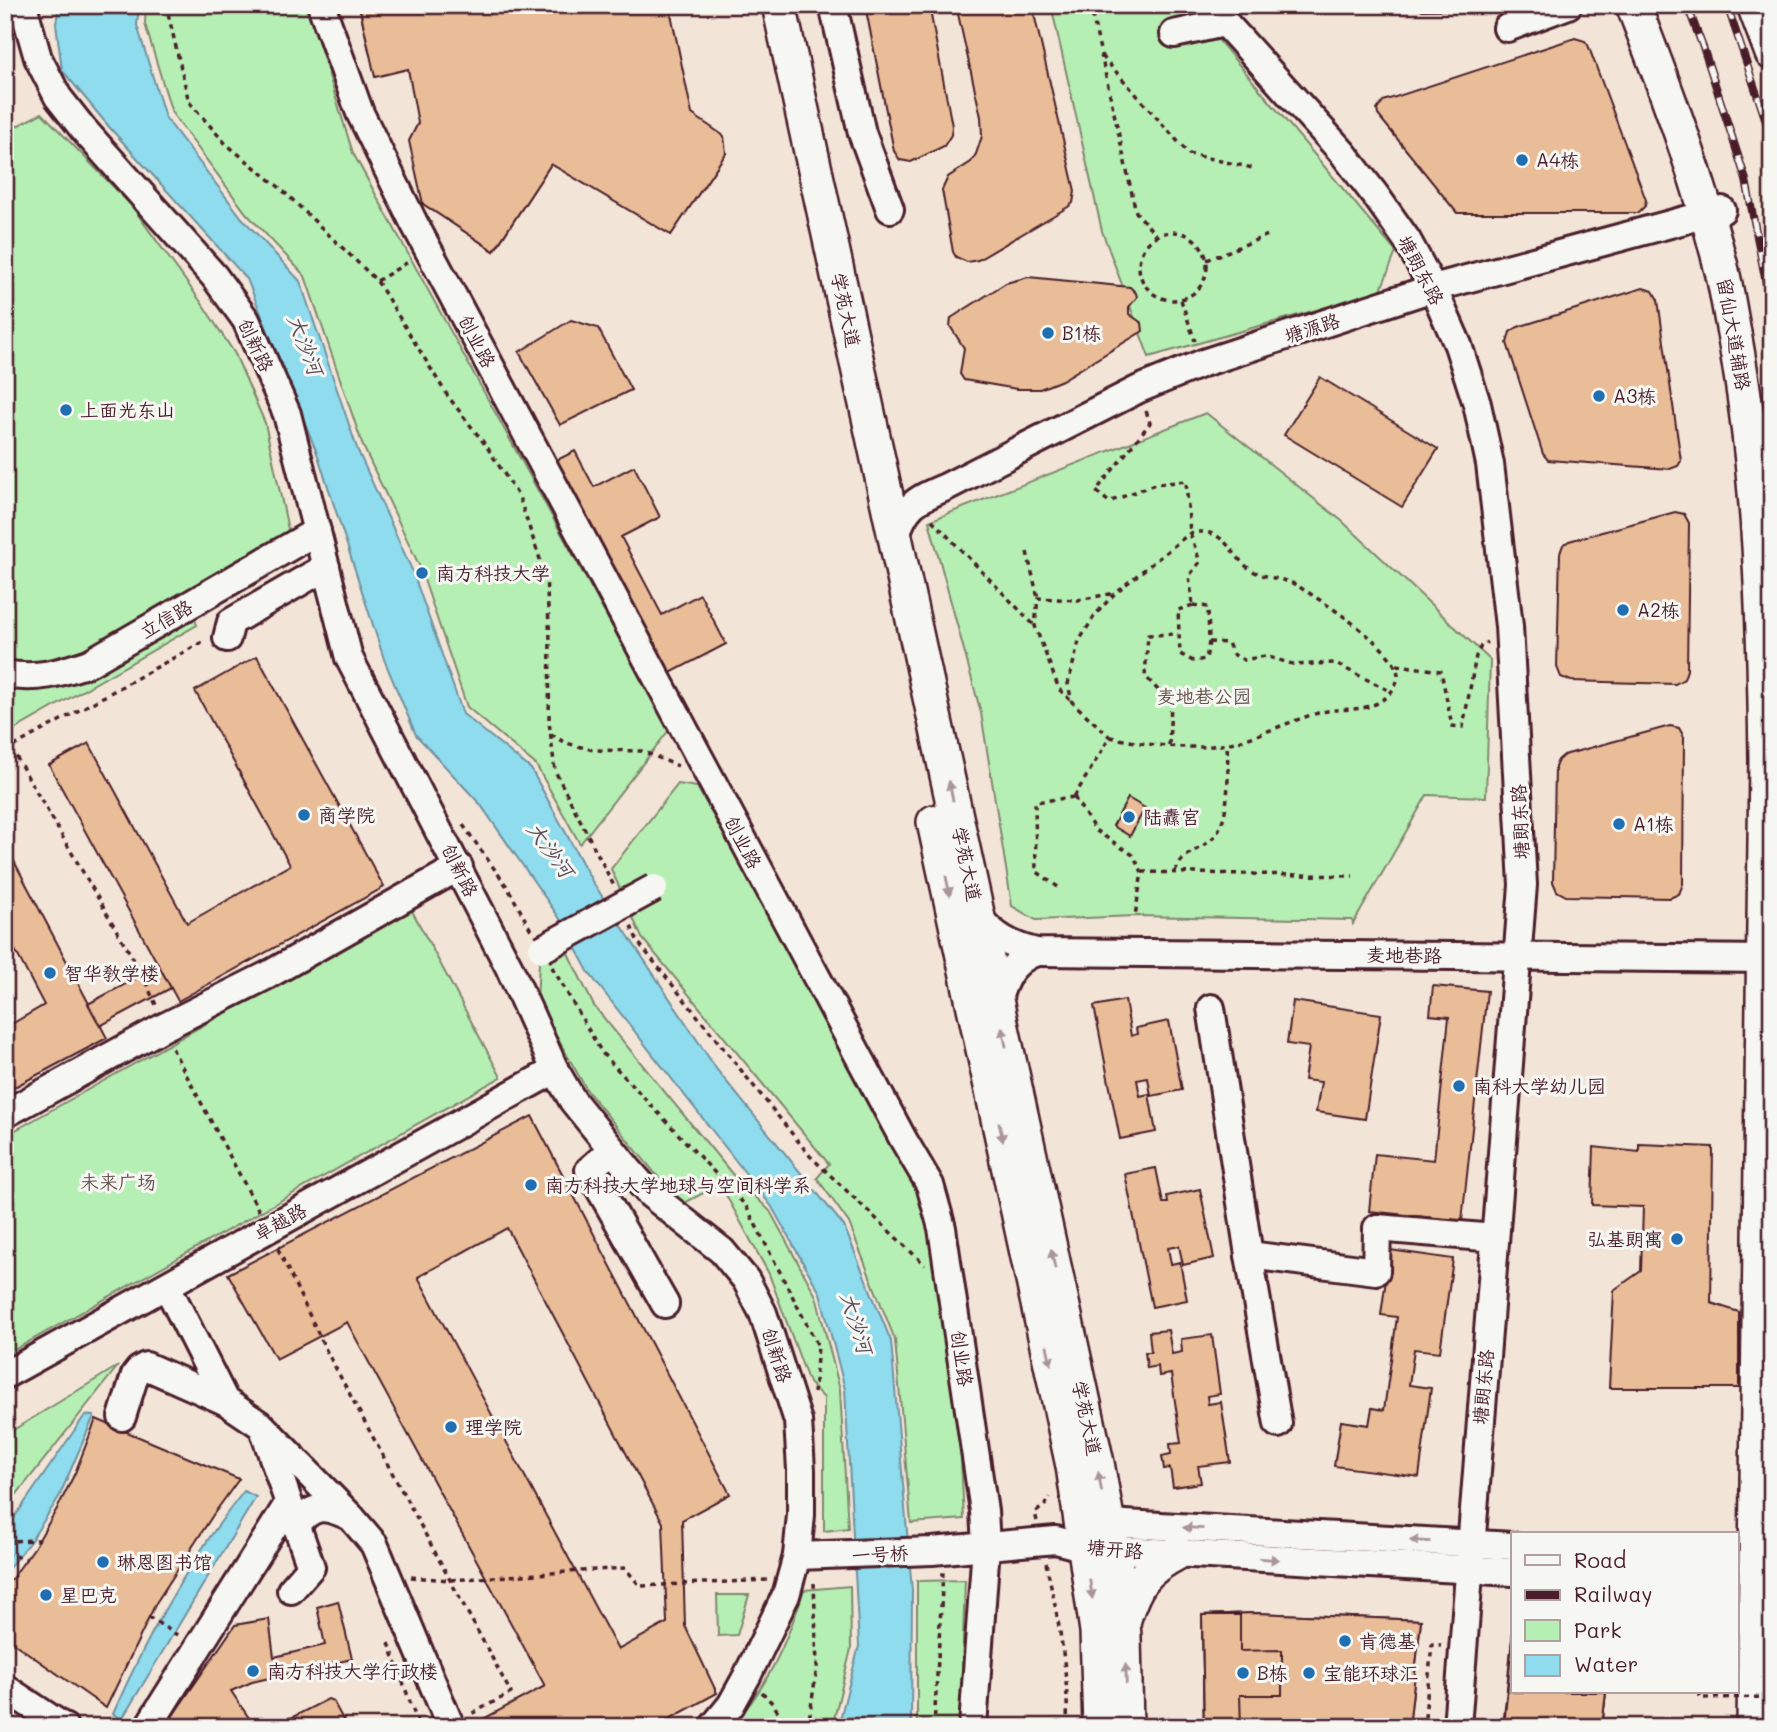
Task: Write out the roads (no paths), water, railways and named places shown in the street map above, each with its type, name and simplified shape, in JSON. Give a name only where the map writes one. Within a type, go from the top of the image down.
[{"type":"main road","name":"学苑大道","points":[[757,5],[1089,1537],[1123,1622],[1126,1727]]},
{"type":"main road","name":"学苑大道","points":[[779,5],[1087,1414],[1089,1537],[1097,1631],[1100,1727]]},
{"type":"main road","name":"留仙大道辅路","points":[[1633,5],[1688,153],[1737,269],[1755,356],[1772,474]]},
{"type":"main road","name":"留仙大道辅路","points":[[1655,5],[1707,150],[1722,272],[1745,394],[1758,511],[1764,627],[1767,959],[1759,1569],[1754,1727]]},
{"type":"main road","points":[[1754,5],[1772,53]]},
{"type":"main road","points":[[1123,1622],[1129,1602],[1140,1581],[1155,1564],[1177,1553]]},
{"type":"main road","name":"留仙大道辅路","points":[[1759,1569],[1770,1727]]},
{"type":"street","name":"创新路","points":[[23,5],[38,58],[58,97],[84,131],[214,276],[246,320],[287,414],[349,658],[459,867],[509,967],[555,1070],[573,1101],[650,1194],[722,1251],[746,1280],[763,1313],[798,1421],[801,1564],[747,1676],[731,1705],[713,1727]]},
{"type":"street","name":"创业路","points":[[321,5],[360,113],[429,249],[710,780],[930,1185],[942,1228],[984,1511],[986,1546],[973,1727]]},
{"type":"street","points":[[833,5],[863,133],[890,209]]},
{"type":"street","points":[[1507,28],[1568,5]]},
{"type":"street","points":[[1174,34],[1217,14]]},
{"type":"street","name":"塘朗东路","points":[[1217,14],[1343,153],[1407,240],[1433,288],[1458,345],[1490,464],[1509,626],[1523,885],[1457,1727]]},
{"type":"street","name":"塘源路","points":[[926,509],[946,487],[1152,384],[1203,363],[1433,288],[1714,212]]},
{"type":"street","points":[[883,482],[926,509]]},
{"type":"street","points":[[895,538],[904,513],[926,509]]},
{"type":"street","name":"立信路","points":[[5,674],[19,677],[51,676],[89,663],[317,531]]},
{"type":"street","points":[[217,639],[231,622],[326,567]]},
{"type":"street","points":[[5,1114],[162,1028],[268,975],[459,867]]},
{"type":"street","points":[[509,967],[654,888]]},
{"type":"street","name":"麦地巷路","points":[[978,917],[990,932],[1003,941],[1037,952],[1767,959]]},
{"type":"street","points":[[997,1002],[1003,982],[1012,968],[1023,957],[1037,952]]},
{"type":"street","points":[[1210,1008],[1278,1424]]},
{"type":"street","name":"卓越路","points":[[5,1375],[555,1070]]},
{"type":"street","points":[[612,1150],[589,1170],[665,1304]]},
{"type":"street","points":[[1249,1255],[1376,1271],[1377,1228],[1495,1238]]},
{"type":"street","points":[[170,1292],[225,1401]]},
{"type":"street","points":[[122,1417],[135,1375],[146,1366],[225,1401],[262,1426],[374,1544],[450,1726]]},
{"type":"street","points":[[262,1426],[311,1567],[291,1590]]},
{"type":"street","points":[[148,1727],[197,1647],[290,1508],[290,1486],[299,1479],[314,1478]]},
{"type":"street","points":[[290,1508],[308,1513],[323,1507],[351,1517]]},
{"type":"street","name":"一号桥","points":[[801,1564],[1089,1537]]},
{"type":"street","name":"塘开路","points":[[1089,1537],[1177,1553],[1469,1557],[1511,1546]]},
{"type":"street","name":"塘开路","points":[[1089,1537],[1469,1557],[1511,1571]]},
{"type":"street","points":[[5,1688],[64,1727]]},
{"type":"water","name":"大沙河","points":[[59,5],[139,5],[137,25],[165,117],[242,218],[300,281],[358,451],[412,570],[463,714],[531,769],[592,881],[717,1070],[844,1226],[891,1341],[912,1591],[911,1727],[838,1727],[859,1646],[845,1389],[820,1293],[772,1207],[589,973],[560,919],[480,804],[416,735],[385,662],[317,453],[247,279],[110,128],[62,70],[56,24]]},
{"type":"water","points":[[85,1415],[94,1416],[59,1497],[32,1539],[5,1573],[5,1531]]},
{"type":"water","points":[[244,1491],[256,1497],[122,1719],[113,1714],[140,1655],[171,1598],[205,1544]]},
{"type":"railway","points":[[1687,5],[1746,180],[1772,314]]},
{"type":"railway","points":[[1727,5],[1772,139]]},
{"type":"place","name":"A4栋","points":[[1522,160]]},
{"type":"place","name":"B1栋","points":[[1048,333]]},
{"type":"place","name":"A3栋","points":[[1599,396]]},
{"type":"place","name":"上面光东山","points":[[66,410]]},
{"type":"place","name":"南方科技大学","points":[[422,573]]},
{"type":"place","name":"A2栋","points":[[1623,610]]},
{"type":"place","name":"商学院","points":[[304,815]]},
{"type":"place","name":"陆纛宫","points":[[1129,817]]},
{"type":"place","name":"A1栋","points":[[1619,824]]},
{"type":"place","name":"智华教学楼","points":[[50,973]]},
{"type":"place","name":"南科大学幼儿园","points":[[1459,1086]]},
{"type":"place","name":"南方科技大学地球与空间科学系","points":[[531,1185]]},
{"type":"place","name":"弘基朗寓","points":[[1677,1239]]},
{"type":"place","name":"理学院","points":[[451,1427]]},
{"type":"place","name":"琳恩图书馆","points":[[103,1562]]},
{"type":"place","name":"星巴克","points":[[46,1595]]},
{"type":"place","name":"肯德基","points":[[1345,1641]]},
{"type":"place","name":"南方科技大学行政楼","points":[[253,1671]]},
{"type":"place","name":"B栋","points":[[1243,1673]]},
{"type":"place","name":"宝能环球汇","points":[[1309,1673]]},
{"type":"park label","name":"麦地巷公园","points":[[1204,696]]},
{"type":"park label","name":"未来广场","points":[[118,1182]]}]
